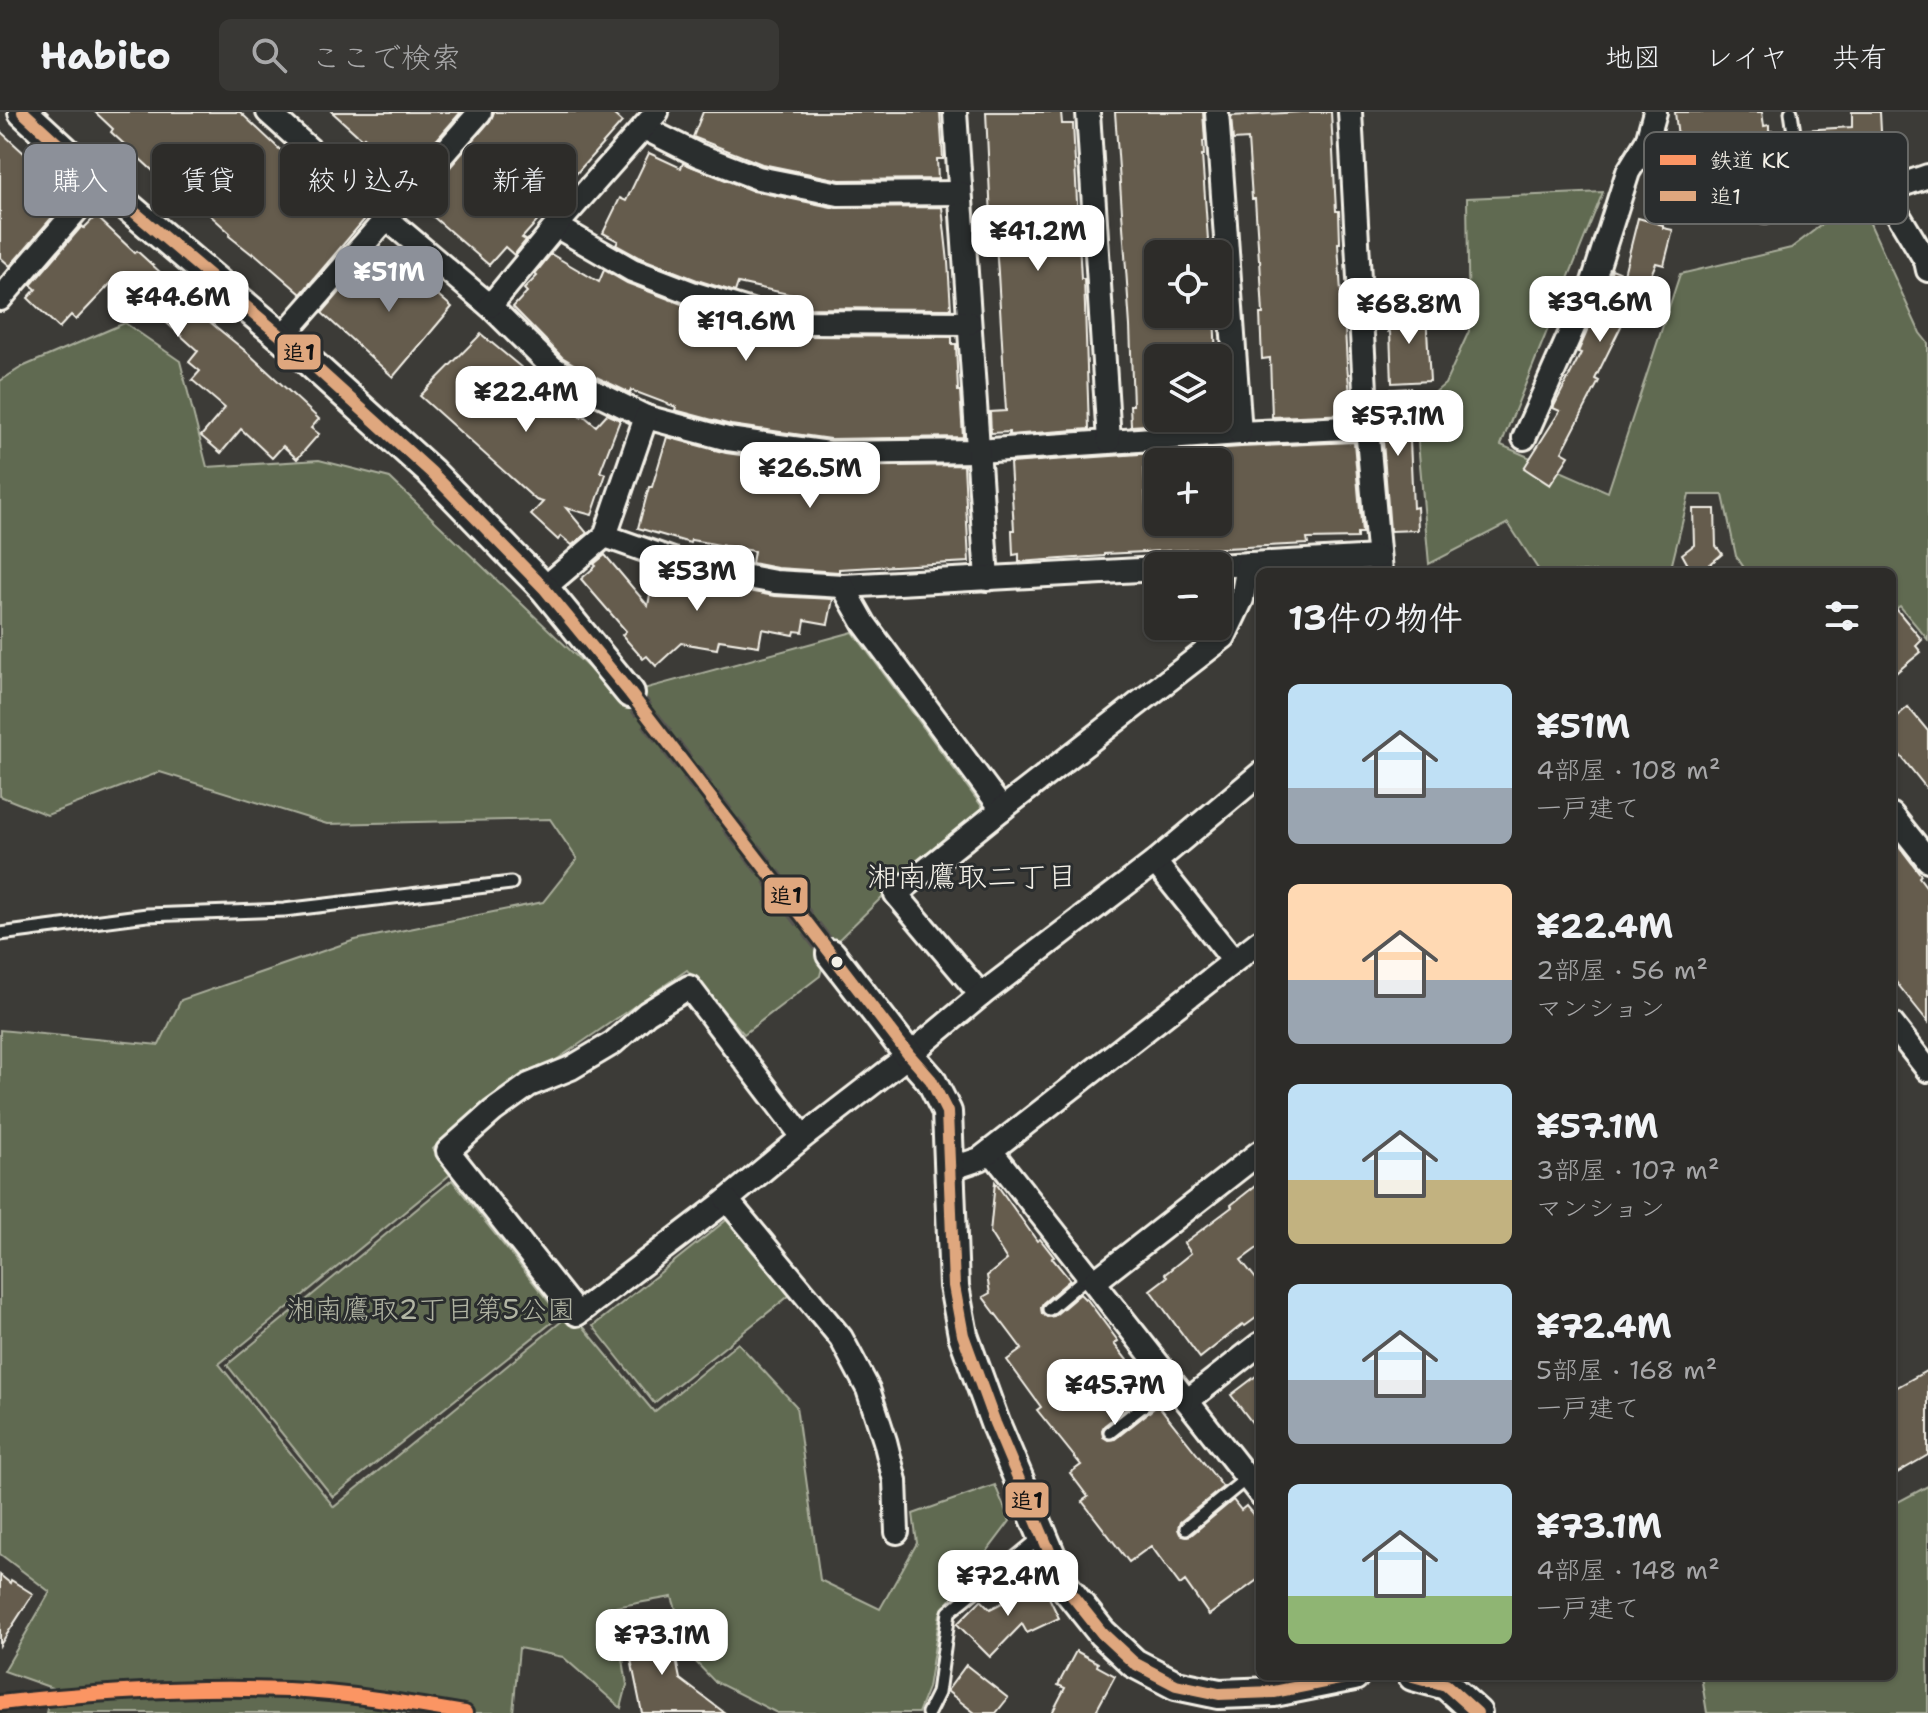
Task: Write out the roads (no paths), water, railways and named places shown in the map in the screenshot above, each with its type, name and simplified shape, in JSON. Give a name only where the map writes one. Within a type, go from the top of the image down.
[{"type":"street","points":[[23,112],[58,144]]},
{"type":"street","points":[[268,112],[490,306],[553,368],[646,417],[728,439],[829,453],[978,451],[1367,427]]},
{"type":"street","points":[[282,337],[480,112]]},
{"type":"street","points":[[955,112],[987,579]]},
{"type":"street","points":[[1088,112],[1109,441]]},
{"type":"street","points":[[1217,112],[1240,433]]},
{"type":"street","points":[[1232,565],[1379,565],[1367,427],[1350,112]]},
{"type":"street","points":[[1649,132],[1655,112]]},
{"type":"street","points":[[490,306],[650,120],[698,155],[758,178],[839,194],[960,193]]},
{"type":"street","points":[[1524,438],[1593,282],[1628,172],[1644,146]]},
{"type":"street","points":[[1908,183],[1928,176]]},
{"type":"street","points":[[136,213],[282,337],[431,472],[544,588],[630,693]]},
{"type":"street","points":[[0,299],[72,216]]},
{"type":"street","points":[[1904,224],[1926,261],[1928,270]]},
{"type":"street","points":[[556,226],[632,270],[751,311],[806,322],[969,323]]},
{"type":"street","points":[[544,588],[605,536],[646,417]]},
{"type":"street","points":[[605,536],[690,566],[775,582],[843,586],[1144,570]]},
{"type":"street","points":[[981,995],[896,894],[1224,637],[1242,599],[1248,564]]},
{"type":"street","points":[[843,586],[864,623],[1002,809]]},
{"type":"street","points":[[803,1137],[689,987],[647,1013],[613,1043],[571,1068],[529,1085],[493,1111],[448,1151],[577,1314],[727,1200],[981,995],[1155,862],[1256,777]]},
{"type":"street","points":[[1896,820],[1928,860]]},
{"type":"street","points":[[1155,862],[1234,961]]},
{"type":"street","points":[[950,1169],[980,1159],[991,1151],[1256,944]]},
{"type":"street","points":[[831,954],[931,1080],[947,1112],[954,1286],[963,1335],[995,1423],[1063,1584],[1102,1633],[1134,1663],[1176,1685],[1219,1694],[1274,1692],[1334,1680]]},
{"type":"street","points":[[1896,1029],[1928,1070]]},
{"type":"street","points":[[991,1151],[1253,1486]]},
{"type":"street","points":[[1092,1279],[1256,1155]]},
{"type":"street","points":[[727,1200],[841,1338],[868,1389],[895,1481],[897,1532]]},
{"type":"street","points":[[1187,1401],[1256,1347]]},
{"type":"street","points":[[1428,1680],[1446,1685],[1477,1713]]},
{"type":"lane","points":[[1791,112],[1794,132]]},
{"type":"lane","points":[[0,934],[147,915],[284,910],[511,883]]},
{"type":"lane","points":[[1049,1309],[1092,1279]]},
{"type":"lane","points":[[1110,1432],[1172,1383]]},
{"type":"lane","points":[[1186,1528],[1253,1486]]},
{"type":"lane","points":[[928,1713],[938,1693],[949,1612],[1042,1537]]},
{"type":"tunnel","points":[[630,693],[831,954]]},
{"type":"rail line","name":"KK","points":[[0,1703],[144,1691],[252,1689],[333,1693],[465,1713]]},
{"type":"district","name":"湘南鷹取二丁目","points":[[972,876]]},
{"type":"park label","name":"湘南鷹取2丁目第5公園","points":[[431,1309]]}]
